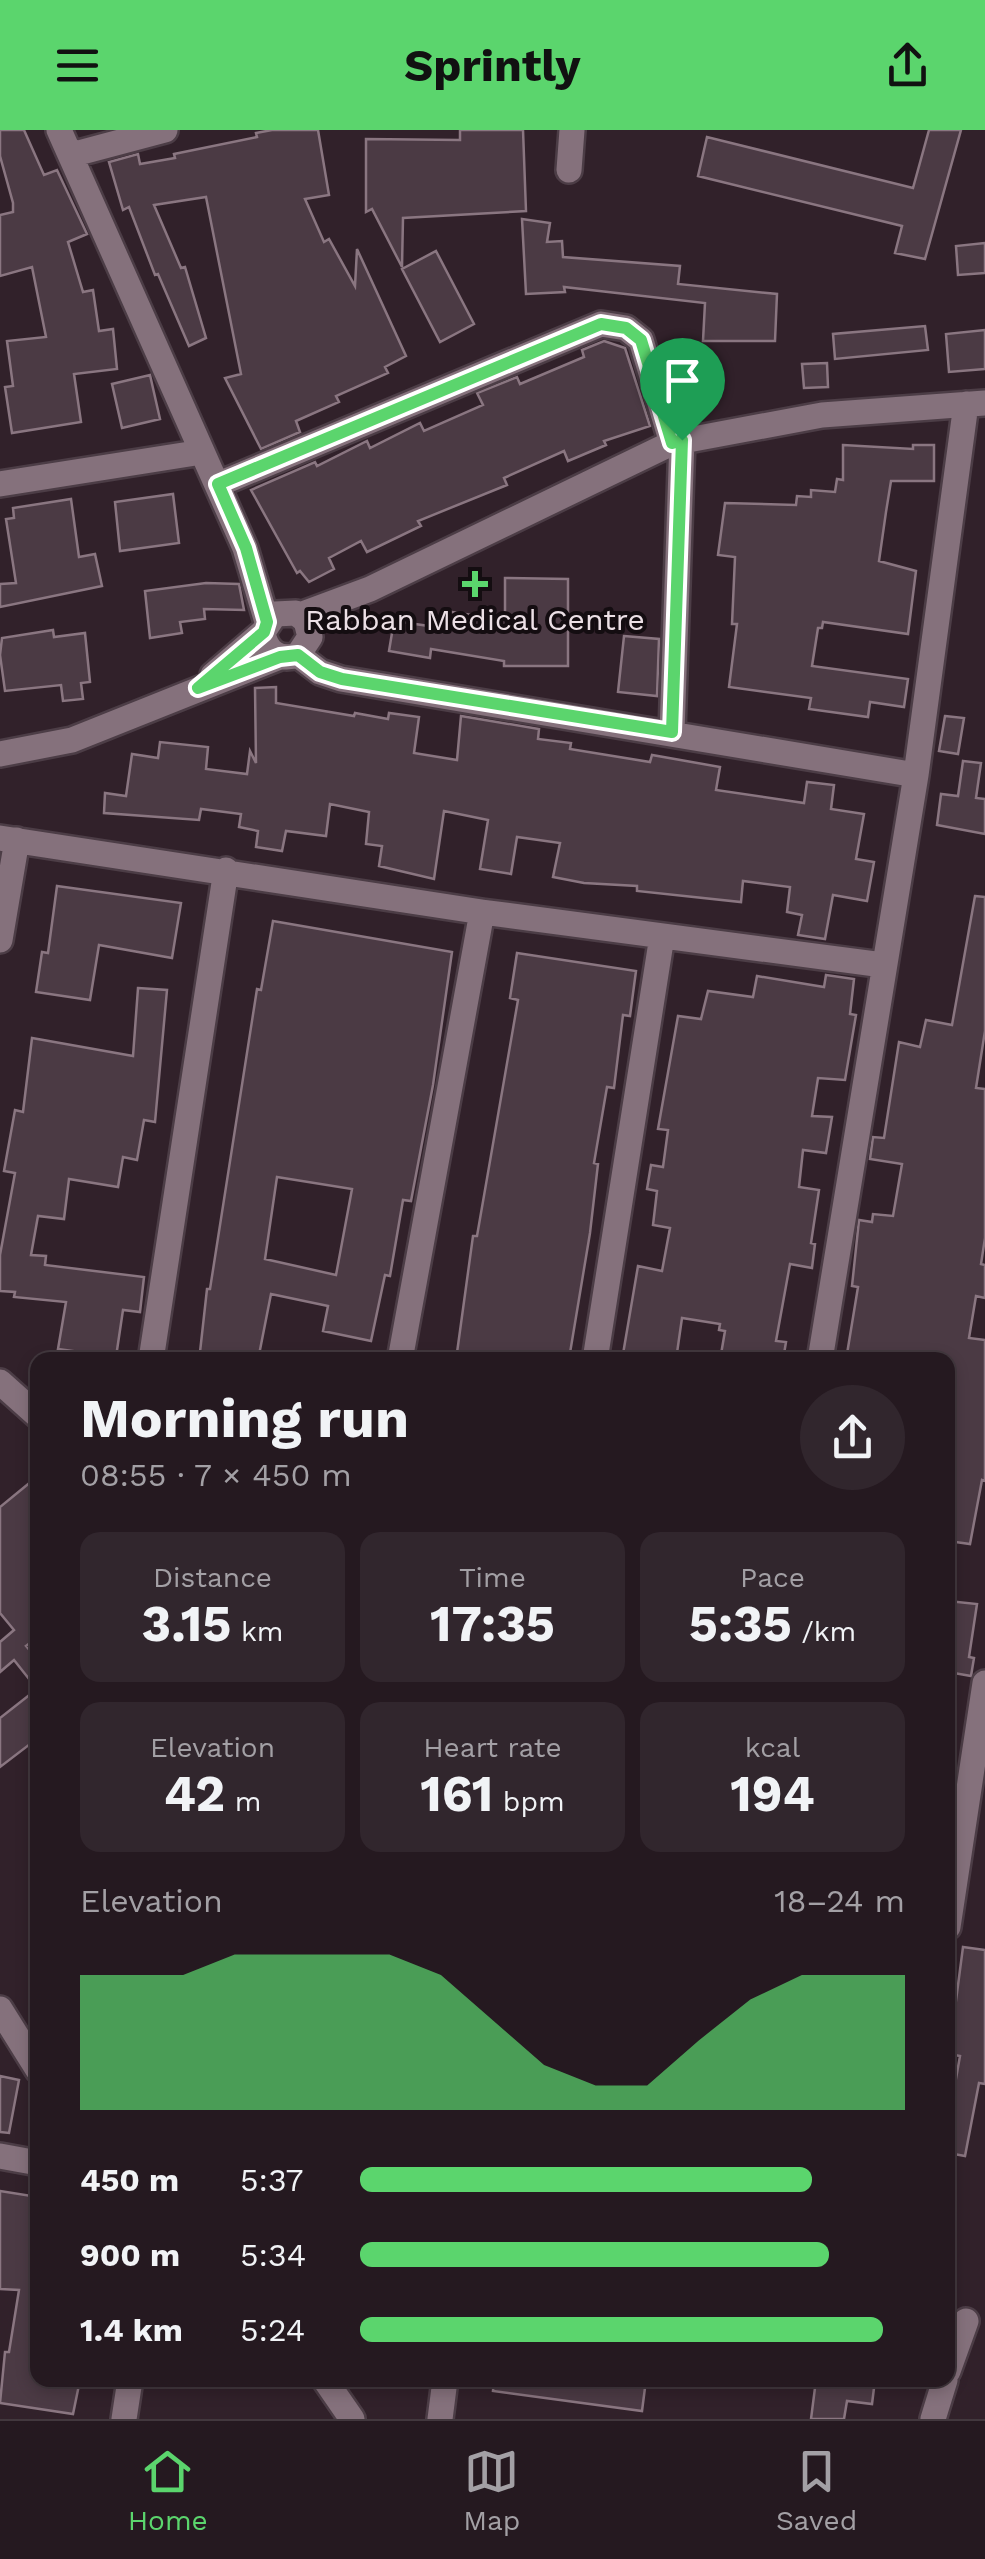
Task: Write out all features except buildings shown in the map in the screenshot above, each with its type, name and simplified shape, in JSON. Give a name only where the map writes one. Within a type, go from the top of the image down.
[{"type":"street","points":[[59,130],[246,548],[320,672],[342,679],[916,774]]},
{"type":"street","points":[[71,155],[165,130]]},
{"type":"street","points":[[569,170],[572,130]]},
{"type":"street","points":[[218,484],[601,324],[626,328],[641,340],[677,442],[672,732]]},
{"type":"street","points":[[0,754],[72,740],[198,688],[297,635],[370,589],[677,442],[822,415],[976,403],[821,1352]]},
{"type":"street","points":[[0,484],[202,452]]},
{"type":"street","points":[[246,548],[265,642],[297,635]]},
{"type":"street","points":[[198,688],[286,611],[297,635]]},
{"type":"street","points":[[0,940],[8,839],[482,912],[883,964]]},
{"type":"street","points":[[152,1352],[226,870]]},
{"type":"street","points":[[401,1352],[482,912]]},
{"type":"street","points":[[596,1352],[662,936]]},
{"type":"street","points":[[0,1382],[30,1409]]},
{"type":"street","points":[[955,1881],[985,1683]]},
{"type":"street","points":[[0,2009],[30,2057]]},
{"type":"street","points":[[0,2156],[30,2162]]},
{"type":"street","points":[[955,2352],[966,2321]]},
{"type":"street","points":[[124,2419],[129,2387]]},
{"type":"street","points":[[330,2387],[352,2419]]},
{"type":"street","points":[[440,2419],[444,2387]]},
{"type":"street","points":[[933,2419],[943,2387]]},
{"type":"place","name":"Rabban Medical Centre","points":[[475,584]]},
{"type":"route","points":[[601,324],[626,328],[641,340],[672,443],[682,440],[672,732],[342,679],[320,672],[298,655],[280,657],[198,688],[264,632],[267,622],[246,548],[218,484],[601,324]]}]
